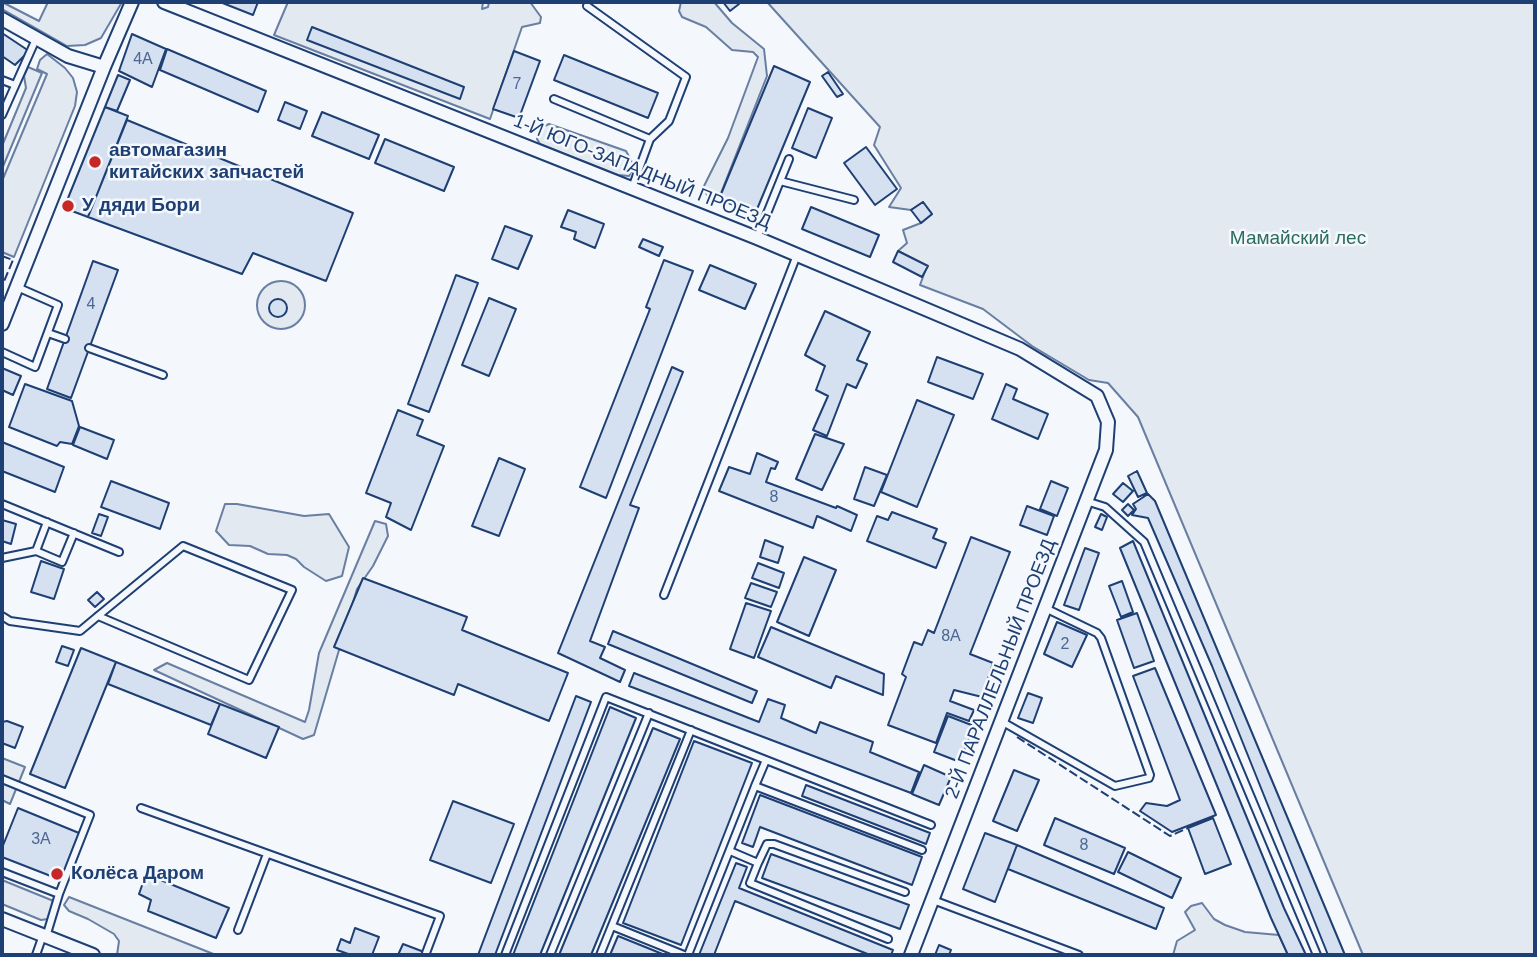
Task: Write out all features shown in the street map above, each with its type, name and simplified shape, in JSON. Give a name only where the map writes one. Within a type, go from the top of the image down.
[{"type":"street","points":[[2,324],[132,2]]},
{"type":"street","name":"1-Й ЮГО-ЗАПАДНЫЙ ПРОЕЗД","points":[[164,2],[757,238],[1020,349],[1097,396]]},
{"type":"street","points":[[2,19],[68,56],[104,67]]},
{"type":"street","name":"2-Й ПАРАЛЛЕЛЬНЫЙ ПРОЕЗД","points":[[911,955],[1106,450],[1108,422],[1097,396]]},
{"type":"street","points":[[2,919],[93,955]]},
{"type":"lane","points":[[587,6],[686,77],[669,121],[650,139],[632,188]]},
{"type":"lane","points":[[2,115],[36,39]]},
{"type":"lane","points":[[2,80],[15,85]]},
{"type":"lane","points":[[554,99],[650,139]]},
{"type":"lane","points":[[757,238],[789,159]]},
{"type":"lane","points":[[780,181],[854,201]]},
{"type":"lane","points":[[664,595],[797,255]]},
{"type":"lane","points":[[2,352],[35,367],[58,305],[17,287]]},
{"type":"lane","points":[[48,333],[65,339]]},
{"type":"lane","points":[[89,348],[163,374]]},
{"type":"lane","points":[[1086,501],[1105,507],[1144,541],[1317,955]]},
{"type":"lane","points":[[2,504],[118,552]]},
{"type":"lane","points":[[36,551],[47,522]]},
{"type":"lane","points":[[2,558],[36,551],[62,562],[74,533]]},
{"type":"lane","points":[[2,616],[10,621],[80,631],[98,616],[183,546],[292,590],[249,680],[98,616]]},
{"type":"lane","points":[[1001,721],[1115,786],[1149,778],[1101,638],[1097,633],[1045,608]]},
{"type":"lane","points":[[505,955],[606,696],[931,825]]},
{"type":"lane","points":[[550,955],[649,713]]},
{"type":"lane","points":[[600,955],[691,730]]},
{"type":"lane","points":[[612,926],[686,955],[766,760]]},
{"type":"lane","points":[[2,779],[90,815],[36,955]]},
{"type":"lane","points":[[755,786],[922,850]]},
{"type":"lane","points":[[141,808],[440,916],[426,953]]},
{"type":"lane","points":[[888,939],[750,883],[767,845],[774,844],[905,892]]},
{"type":"lane","points":[[730,851],[758,863]]},
{"type":"lane","points":[[238,930],[267,854]]},
{"type":"lane","points":[[2,872],[59,894]]},
{"type":"lane","points":[[933,900],[1079,955]]},
{"type":"green space","points":[[2,2],[39,21],[48,2],[122,2],[101,38],[85,45],[67,46],[2,9]]},
{"type":"green space","points":[[288,2],[483,2],[482,9],[488,7],[489,2],[530,2],[541,17],[540,23],[522,27],[490,119],[274,35]]},
{"type":"green space","points":[[681,2],[714,2],[732,23],[764,49],[767,76],[721,193],[711,202],[703,188],[728,138],[758,57],[753,52],[732,50],[706,27],[682,17],[679,11]]},
{"type":"green space","name":"Мамайский лес","points":[[767,2],[1535,2],[1535,955],[1363,955],[1138,417],[1108,383],[1089,380],[1032,346],[983,309],[920,285],[927,266],[898,251],[907,243],[903,230],[921,223],[932,214],[923,202],[911,210],[889,207],[901,188],[874,145],[880,127]]},
{"type":"green space","points":[[47,54],[73,78],[77,92],[75,106],[14,257],[2,252],[2,181],[47,74],[37,69],[40,60]]},
{"type":"green space","points":[[28,67],[42,73],[2,169],[2,146],[26,88],[24,76]]},
{"type":"green space","points":[[549,124],[626,151],[634,166],[629,176],[618,175],[540,144],[537,139],[540,128]]},
{"type":"green space","points":[[281,281],[298,288],[305,305],[298,322],[281,329],[264,322],[257,305],[264,288]]},
{"type":"green space","points":[[225,504],[304,516],[329,514],[349,547],[342,576],[326,581],[287,555],[268,554],[250,546],[229,545],[216,531]]},
{"type":"green space","points":[[375,521],[386,524],[388,536],[373,566],[357,589],[314,735],[303,739],[154,670],[167,663],[305,722],[319,653]]},
{"type":"green space","points":[[2,880],[56,902],[48,919],[41,920],[2,904]]},
{"type":"green space","points":[[69,897],[216,955],[117,955],[119,941],[114,934],[69,911],[64,905]]},
{"type":"green space","points":[[1202,903],[1214,919],[1225,925],[1245,932],[1279,935],[1288,955],[1173,955],[1177,941],[1195,930],[1185,912],[1191,906]]},
{"type":"shaded area","points":[[2,758],[25,767],[10,804],[2,800]]},
{"type":"building","points":[[220,2],[258,2],[253,15]]},
{"type":"building","points":[[723,2],[737,2],[739,4],[730,11]]},
{"type":"building","points":[[312,27],[464,87],[460,99],[307,40]]},
{"type":"building","points":[[2,33],[29,51],[15,65],[2,56]]},
{"type":"building","points":[[132,34],[166,49],[152,87],[119,71]]},
{"type":"building","points":[[167,49],[266,91],[258,112],[160,70]]},
{"type":"building","points":[[514,51],[540,61],[519,118],[493,109]]},
{"type":"building","points":[[564,55],[658,93],[648,118],[554,80]]},
{"type":"building","points":[[774,66],[810,82],[755,214],[719,199]]},
{"type":"building","points":[[828,72],[843,94],[837,97],[822,76]]},
{"type":"building","points":[[118,75],[130,80],[117,111],[105,107]]},
{"type":"building","points":[[285,102],[307,111],[300,129],[278,120]]},
{"type":"building","points":[[105,107],[128,116],[88,217],[64,208]]},
{"type":"building","points":[[808,108],[832,118],[816,158],[792,148]]},
{"type":"building","points":[[322,112],[379,135],[369,159],[312,136]]},
{"type":"building","points":[[127,120],[353,213],[326,281],[253,253],[242,274],[88,217]]},
{"type":"building","points":[[385,139],[454,167],[444,191],[375,163]]},
{"type":"building","points":[[866,147],[897,189],[875,205],[844,163]]},
{"type":"building","points":[[923,202],[932,214],[921,223],[911,210]]},
{"type":"building","points":[[811,207],[879,235],[870,257],[802,229]]},
{"type":"building","points":[[568,210],[604,224],[595,248],[574,239],[576,232],[561,227]]},
{"type":"building","points":[[505,226],[532,236],[518,269],[492,259]]},
{"type":"building","points":[[643,239],[663,247],[659,256],[639,247]]},
{"type":"building","points":[[898,251],[928,266],[922,277],[893,262]]},
{"type":"building","points":[[664,260],[693,271],[606,498],[580,487],[650,309],[646,307]]},
{"type":"building","points":[[93,261],[118,270],[71,398],[47,389]]},
{"type":"building","points":[[710,265],[756,284],[745,309],[699,290]]},
{"type":"building","points":[[456,275],[478,283],[429,412],[408,404]]},
{"type":"building","points":[[489,298],[516,309],[489,376],[462,365]]},
{"type":"building","points":[[278,299],[284,302],[287,308],[284,314],[278,317],[272,314],[269,308],[272,302]]},
{"type":"building","points":[[825,311],[870,332],[857,360],[867,364],[856,388],[847,384],[827,436],[813,430],[828,396],[816,390],[825,366],[805,355]]},
{"type":"building","points":[[937,357],[983,374],[973,399],[928,382]]},
{"type":"building","points":[[672,367],[683,372],[630,505],[639,508],[590,641],[605,647],[600,658],[625,670],[620,682],[558,653]]},
{"type":"building","points":[[2,368],[21,376],[13,395],[2,390]]},
{"type":"building","points":[[25,384],[72,401],[79,426],[72,444],[60,442],[57,446],[9,427]]},
{"type":"building","points":[[1006,384],[1017,389],[1013,399],[1048,414],[1038,439],[992,419]]},
{"type":"building","points":[[917,400],[954,415],[917,507],[881,492]]},
{"type":"building","points":[[398,410],[423,420],[417,435],[444,446],[411,530],[386,517],[391,503],[366,493]]},
{"type":"building","points":[[80,427],[114,440],[107,459],[73,445]]},
{"type":"building","points":[[815,434],[844,444],[822,490],[796,479]]},
{"type":"building","points":[[2,442],[64,467],[55,492],[2,471]]},
{"type":"building","points":[[757,453],[778,462],[775,469],[771,468],[766,482],[857,515],[851,531],[817,516],[813,528],[719,491],[729,467],[750,474]]},
{"type":"building","points":[[499,458],[525,469],[499,536],[472,526]]},
{"type":"building","points":[[865,467],[887,475],[874,506],[854,499]]},
{"type":"building","points":[[1137,471],[1147,493],[1138,497],[1128,476]]},
{"type":"building","points":[[111,481],[169,503],[160,529],[101,507]]},
{"type":"building","points":[[1051,481],[1068,488],[1057,516],[1040,509]]},
{"type":"building","points":[[1123,483],[1133,491],[1123,502],[1113,494]]},
{"type":"building","points":[[1148,494],[1155,501],[1345,955],[1328,955],[1212,666],[1148,518],[1132,515],[1136,509],[1133,504]]},
{"type":"building","points":[[1128,504],[1134,510],[1128,516],[1122,510]]},
{"type":"building","points":[[1027,506],[1054,516],[1047,535],[1020,525]]},
{"type":"building","points":[[892,512],[937,529],[933,538],[946,543],[936,568],[867,541],[877,516],[888,520]]},
{"type":"building","points":[[99,514],[108,517],[101,536],[92,533]]},
{"type":"building","points":[[1101,514],[1107,517],[1102,530],[1095,527]]},
{"type":"building","points":[[2,520],[16,524],[11,544],[2,541]]},
{"type":"building","points":[[971,537],[1010,552],[970,654],[993,663],[982,697],[954,690],[950,701],[974,710],[969,721],[947,713],[936,743],[888,725],[906,677],[902,674],[914,642],[922,645],[928,630],[934,633]]},
{"type":"building","points":[[765,540],[783,547],[778,563],[760,557]]},
{"type":"building","points":[[1133,541],[1284,908],[1306,955],[1288,955],[1271,918],[1120,548]]},
{"type":"building","points":[[1085,548],[1099,553],[1079,610],[1064,605]]},
{"type":"building","points":[[804,557],[836,570],[809,636],[777,622]]},
{"type":"building","points":[[41,561],[64,569],[54,599],[31,592]]},
{"type":"building","points":[[758,563],[784,573],[779,588],[752,578]]},
{"type":"building","points":[[363,578],[467,617],[462,630],[568,673],[549,721],[458,684],[454,695],[334,647]]},
{"type":"building","points":[[1122,581],[1133,612],[1121,617],[1109,586]]},
{"type":"building","points":[[751,583],[777,592],[771,607],[745,598]]},
{"type":"building","points":[[97,592],[104,599],[95,607],[88,600]]},
{"type":"building","points":[[746,603],[771,611],[754,658],[730,649]]},
{"type":"building","points":[[1137,613],[1154,661],[1134,668],[1117,620]]},
{"type":"building","points":[[1057,622],[1087,635],[1072,667],[1044,654]]},
{"type":"building","points":[[771,627],[884,674],[883,695],[836,676],[831,688],[758,657]]},
{"type":"building","points":[[613,631],[757,691],[752,703],[608,644]]},
{"type":"building","points":[[62,646],[74,650],[68,666],[56,662]]},
{"type":"building","points":[[81,648],[116,662],[65,788],[30,774]]},
{"type":"building","points":[[116,662],[220,704],[211,725],[108,684]]},
{"type":"building","points":[[1155,668],[1216,815],[1172,832],[1140,811],[1146,803],[1167,806],[1180,800],[1133,676]]},
{"type":"building","points":[[634,673],[759,722],[768,699],[785,705],[781,718],[816,733],[820,722],[873,742],[870,752],[919,772],[911,793],[629,686]]},
{"type":"building","points":[[1028,693],[1042,698],[1033,723],[1018,718]]},
{"type":"building","points":[[576,696],[591,702],[495,955],[478,955]]},
{"type":"building","points":[[220,704],[279,727],[266,758],[208,734]]},
{"type":"building","points":[[610,707],[636,718],[540,955],[513,955]]},
{"type":"building","points":[[948,716],[974,726],[960,762],[934,752]]},
{"type":"building","points":[[7,721],[23,727],[15,748],[2,743],[2,722]]},
{"type":"building","points":[[653,728],[680,739],[591,955],[559,955]]},
{"type":"building","points":[[694,741],[752,763],[681,945],[623,923]]},
{"type":"building","points":[[924,765],[951,777],[939,805],[912,794]]},
{"type":"building","points":[[1014,770],[1039,780],[1017,831],[993,821]]},
{"type":"building","points":[[806,785],[930,833],[926,844],[802,796]]},
{"type":"building","points":[[760,795],[922,857],[912,885],[760,827],[753,847],[742,843]]},
{"type":"building","points":[[453,801],[514,824],[491,883],[430,860]]},
{"type":"building","points":[[18,808],[79,833],[61,880],[2,857],[2,848]]},
{"type":"building","points":[[1055,818],[1125,848],[1114,874],[1044,845]]},
{"type":"building","points":[[1213,818],[1231,864],[1205,874],[1188,828]]},
{"type":"building","points":[[985,833],[1017,845],[995,902],[963,889]]},
{"type":"building","points":[[1017,845],[1164,908],[1156,929],[1008,869]]},
{"type":"building","points":[[1128,852],[1181,878],[1172,898],[1118,872]]},
{"type":"building","points":[[771,854],[909,905],[900,929],[762,878]]},
{"type":"building","points":[[736,863],[747,867],[739,888],[893,950],[891,955],[870,955],[735,901],[714,955],[699,955]]},
{"type":"building","points":[[146,874],[229,908],[216,938],[148,911],[151,900],[139,894]]},
{"type":"building","points":[[355,928],[379,937],[372,955],[351,955],[337,950],[341,939],[350,943]]},
{"type":"building","points":[[618,936],[665,955],[610,955]]},
{"type":"building","points":[[403,944],[432,955],[398,955]]},
{"type":"building","points":[[939,945],[951,950],[949,955],[935,955]]},
{"type":"fence","points":[[2,256],[13,260],[2,286]]},
{"type":"fence","points":[[1017,737],[1170,836],[1188,828]]},
{"type":"place","name":"автомагазин китайских запчастей","points":[[95,162]]},
{"type":"place","name":"У дяди Бори","points":[[68,206]]},
{"type":"place","name":"Колёса Даром","points":[[57,874]]}]
